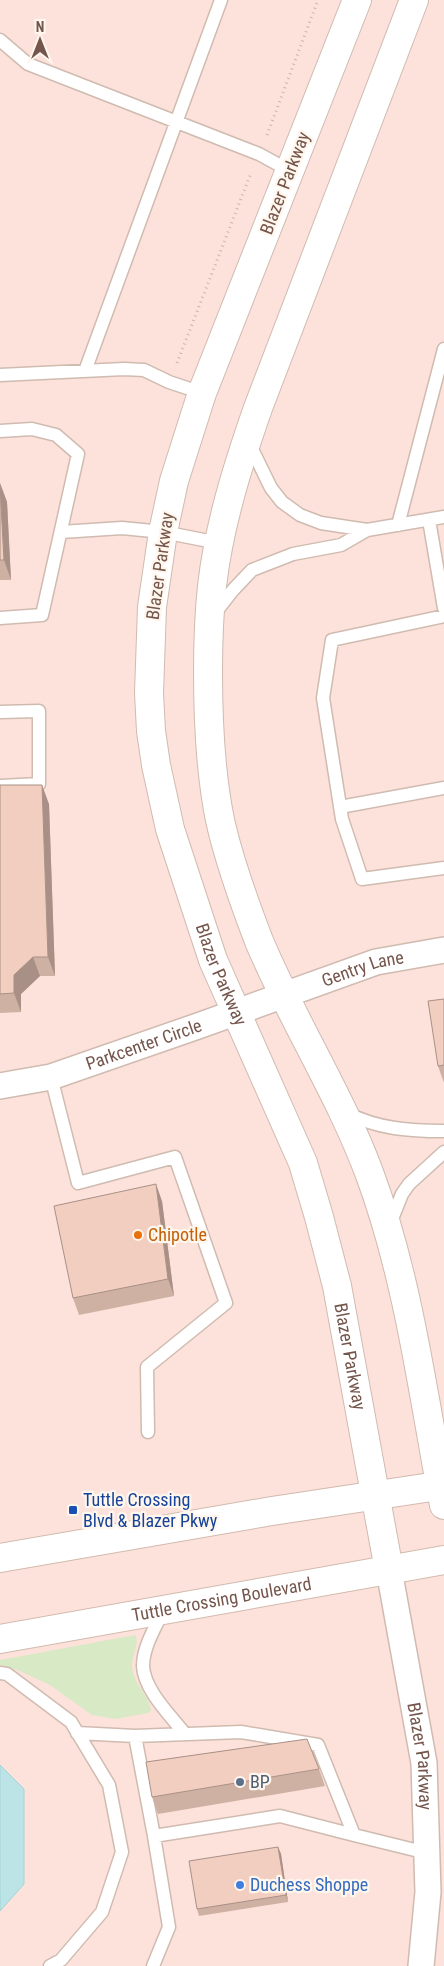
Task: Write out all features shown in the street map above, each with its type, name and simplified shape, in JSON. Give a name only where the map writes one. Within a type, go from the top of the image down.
[{"type":"street","name":"Blazer Parkway","points":[[357,0],[202,394],[174,481],[163,532],[152,608],[151,731],[170,829],[213,960],[303,1163],[320,1217],[337,1286],[424,1763],[428,1892],[421,1966]]},
{"type":"street","points":[[0,1558],[375,1495],[443,1492],[410,1317],[387,1231],[369,1174],[342,1110],[284,995],[260,941],[237,881],[220,820],[208,730],[208,623],[212,583],[219,543],[247,439],[414,0]]},
{"type":"street","name":"Gentry Lane","points":[[284,995],[376,962],[444,950]]},
{"type":"street","name":"Parkcenter Circle","points":[[0,1086],[51,1076],[284,995]]},
{"type":"street","name":"Tuttle Crossing Boulevard","points":[[0,1639],[444,1560]]},
{"type":"lane","points":[[85,371],[221,0]]},
{"type":"lane","points":[[0,40],[28,64],[259,154],[290,171]]},
{"type":"lane","points":[[398,525],[444,350]]},
{"type":"lane","points":[[0,375],[124,369],[144,370],[169,382],[202,394]]},
{"type":"lane","points":[[0,431],[32,429],[56,435],[78,454],[42,615],[0,618]]},
{"type":"lane","points":[[247,439],[270,488],[282,502],[300,515],[320,523],[367,530],[444,517]]},
{"type":"lane","points":[[429,520],[444,608]]},
{"type":"lane","points":[[61,532],[122,528],[163,532],[219,543]]},
{"type":"lane","points":[[208,623],[233,590],[252,570],[293,554],[341,545],[367,530]]},
{"type":"lane","points":[[444,616],[332,640],[323,698],[342,819],[362,879],[444,868]]},
{"type":"lane","points":[[0,712],[39,711],[40,784],[0,786]]},
{"type":"lane","points":[[340,807],[444,788]]},
{"type":"lane","points":[[51,1076],[78,1183],[175,1157],[226,1303],[147,1367],[148,1432]]},
{"type":"lane","points":[[342,1110],[362,1121],[392,1129],[444,1130]]},
{"type":"lane","points":[[387,1231],[402,1194],[409,1184],[444,1152]]},
{"type":"lane","points":[[163,1611],[148,1644],[143,1666],[148,1687],[185,1734]]},
{"type":"lane","points":[[0,1673],[7,1674],[71,1722],[109,1785],[122,1852],[102,1912],[61,1960],[50,1966]]},
{"type":"lane","points":[[77,1733],[135,1736],[241,1732],[318,1745],[354,1835]]},
{"type":"lane","points":[[135,1736],[169,1927],[153,1966]]},
{"type":"lane","points":[[154,1836],[280,1816],[427,1853]]},
{"type":"path","points":[[169,382],[318,0]]},
{"type":"shaded area","points":[[0,0],[444,0],[444,1966],[0,1966]]},
{"type":"green space","points":[[135,1635],[137,1642],[132,1662],[133,1672],[147,1698],[151,1710],[148,1713],[116,1719],[92,1715],[50,1685],[20,1671],[0,1665],[0,1660]]},
{"type":"water","points":[[0,1765],[24,1789],[24,1884],[0,1911]]},
{"type":"building","points":[[0,486],[4,560],[0,560]]},
{"type":"building","points":[[0,785],[42,785],[48,957],[33,957],[14,975],[14,993],[0,994]]},
{"type":"building","points":[[444,999],[444,1065],[438,1066],[428,1001]]},
{"type":"building","points":[[156,1184],[168,1279],[73,1298],[54,1206]]},
{"type":"building","points":[[307,1739],[319,1769],[152,1797],[146,1762]]},
{"type":"building","name":"Duchess Shoppe","points":[[278,1847],[286,1895],[197,1909],[189,1861]]},
{"type":"place","name":"Chipotle","points":[[138,1235]]},
{"type":"place","name":"Tuttle Crossing Blvd & Blazer Pkwy","points":[[73,1510]]},
{"type":"place","name":"BP","points":[[240,1782]]},
{"type":"place","name":"Duchess Shoppe","points":[[240,1885]]}]
